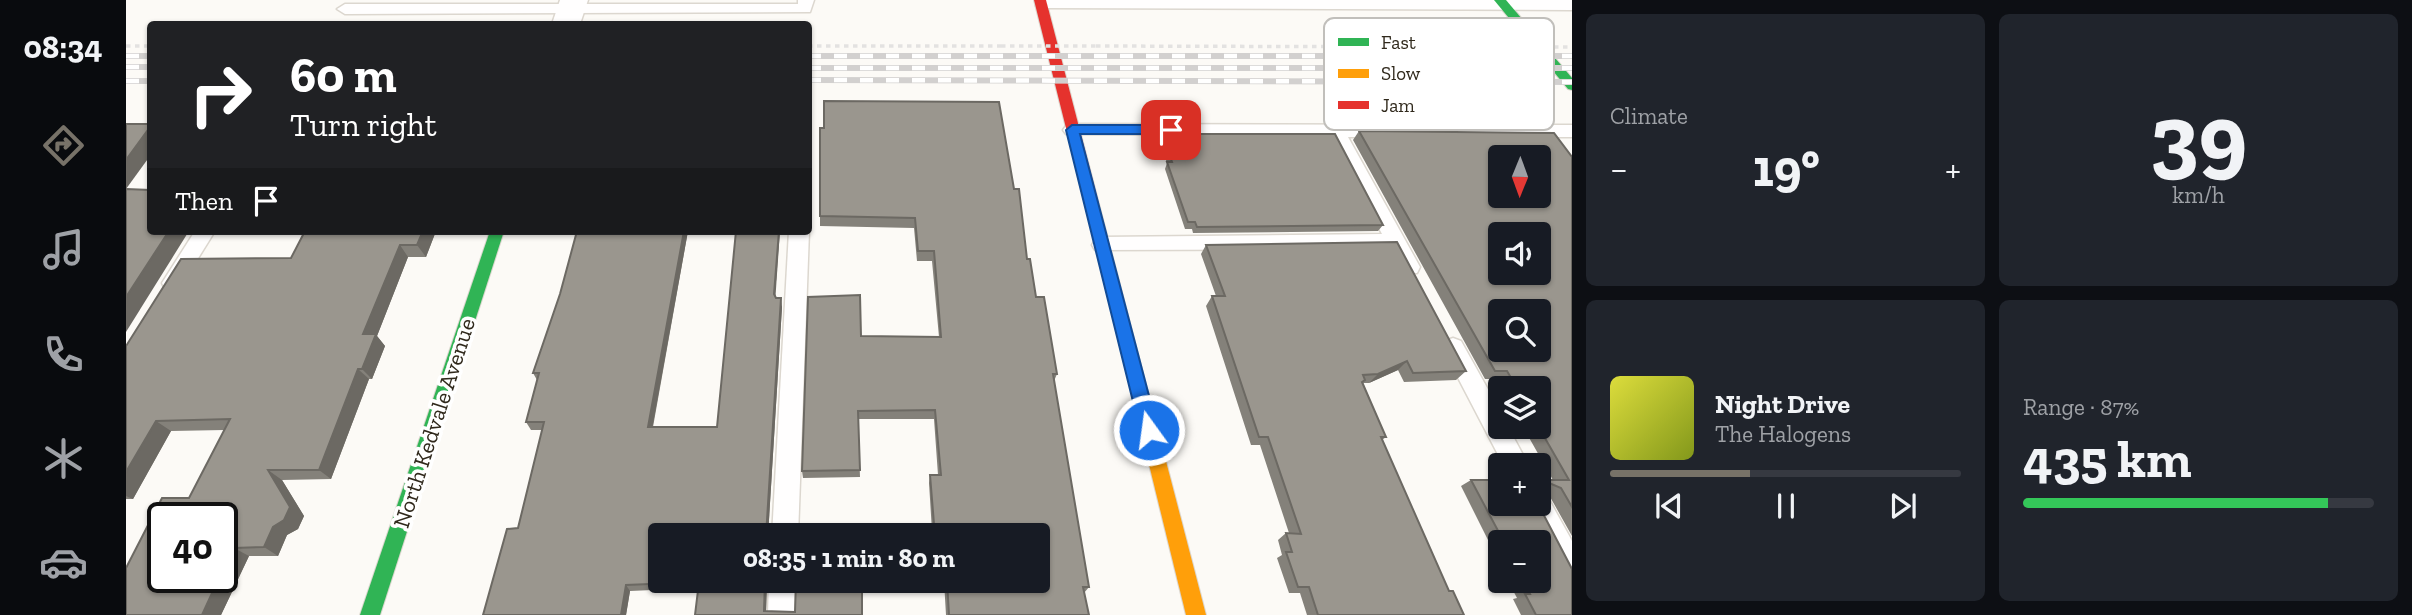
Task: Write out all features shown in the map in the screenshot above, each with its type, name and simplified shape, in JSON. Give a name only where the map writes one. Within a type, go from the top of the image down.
[{"type":"street","points":[[1040,2],[1196,615]]},
{"type":"street","points":[[1502,2],[1515,18]]},
{"type":"street","points":[[1554,64],[1572,86]]},
{"type":"street","name":"North Kedvale Avenue","points":[[370,615],[497,235]]},
{"type":"lane","points":[[350,0],[345,9],[570,11],[805,9],[806,0]]},
{"type":"lane","points":[[1040,2],[1502,2],[1572,5]]},
{"type":"lane","points":[[1072,130],[1572,131]]},
{"type":"lane","points":[[1336,130],[1421,288]]},
{"type":"lane","points":[[162,299],[202,235]]},
{"type":"lane","points":[[786,523],[799,235]]},
{"type":"lane","points":[[1102,245],[1396,241]]},
{"type":"lane","points":[[1440,324],[1510,453]]},
{"type":"lane","points":[[1544,516],[1572,567]]},
{"type":"lane","points":[[781,615],[782,593]]},
{"type":"path","points":[[126,46],[147,46]]},
{"type":"path","points":[[812,46],[1324,47]]},
{"type":"path","points":[[1554,47],[1572,47]]},
{"type":"building","points":[[824,101],[999,102],[1014,189],[1019,189],[1027,259],[1030,259],[1036,297],[1044,297],[1057,374],[1053,374],[1089,587],[1083,587],[1089,615],[949,615],[948,593],[1050,593],[1050,523],[934,523],[930,475],[941,475],[935,410],[858,411],[860,470],[802,471],[808,297],[860,295],[861,336],[941,337],[934,251],[918,251],[915,218],[820,216],[820,128],[824,128]]},
{"type":"building","points":[[126,124],[147,124],[147,131],[126,160]]},
{"type":"building","points":[[1359,131],[1554,133],[1572,157],[1572,507],[1561,488],[1551,484],[1551,480],[1569,480],[1545,439],[1551,439],[1551,376],[1510,376],[1507,371],[1495,371],[1490,362],[1551,362],[1551,299],[1488,299],[1488,359]]},
{"type":"building","points":[[1162,134],[1335,134],[1383,225],[1197,227],[1195,222],[1188,222],[1167,162],[1172,162]]},
{"type":"building","points":[[126,189],[147,190],[147,235],[166,235],[126,297]]},
{"type":"building","points":[[303,235],[421,235],[417,245],[400,245],[363,334],[376,334],[362,369],[358,369],[319,470],[268,470],[290,507],[284,520],[273,527],[264,547],[238,548],[238,502],[160,502],[162,498],[189,498],[230,419],[156,421],[126,472],[126,346],[181,259],[291,258]]},
{"type":"building","points":[[576,235],[683,235],[648,427],[717,427],[736,235],[779,235],[774,294],[776,298],[781,298],[767,523],[648,523],[648,584],[626,585],[621,615],[483,615],[507,529],[518,528],[544,422],[526,422],[539,373],[533,373],[560,294]]},
{"type":"building","points":[[1397,242],[1466,371],[1413,373],[1407,361],[1378,374],[1363,375],[1365,380],[1362,382],[1386,437],[1381,437],[1449,591],[1453,591],[1464,615],[1318,615],[1309,587],[1298,587],[1286,552],[1292,552],[1286,533],[1301,534],[1268,437],[1259,437],[1212,296],[1225,296],[1206,245]]},
{"type":"building","points":[[1471,480],[1488,480],[1488,512]]},
{"type":"building","points":[[1490,516],[1544,516],[1572,569],[1572,615],[1536,615],[1525,594],[1551,593],[1551,530],[1498,530]]},
{"type":"building","points":[[147,527],[147,593],[212,593],[202,615],[126,615],[126,568]]},
{"type":"building","points":[[698,593],[765,593],[764,611],[795,612],[796,593],[862,593],[862,615],[695,615]]},
{"type":"railway","points":[[126,56],[147,56]]},
{"type":"railway","points":[[812,56],[1324,56]]},
{"type":"railway","points":[[1554,56],[1572,56]]},
{"type":"railway","points":[[126,67],[147,67]]},
{"type":"railway","points":[[812,68],[1324,68]]},
{"type":"railway","points":[[1554,68],[1572,68]]},
{"type":"railway","points":[[812,80],[1324,81]]},
{"type":"railway","points":[[126,81],[147,81]]},
{"type":"railway","points":[[1554,82],[1572,82]]},
{"type":"traffic: fast","points":[[1500,0],[1515,18]]},
{"type":"traffic: fast","points":[[1554,64],[1572,86]]},
{"type":"traffic: fast","points":[[370,615],[496,235]]},
{"type":"traffic: slow","points":[[1092,204],[1196,615]]},
{"type":"traffic: jam","points":[[1040,0],[1092,204]]},
{"type":"route","points":[[1149,430],[1072,130],[1171,130]]}]
